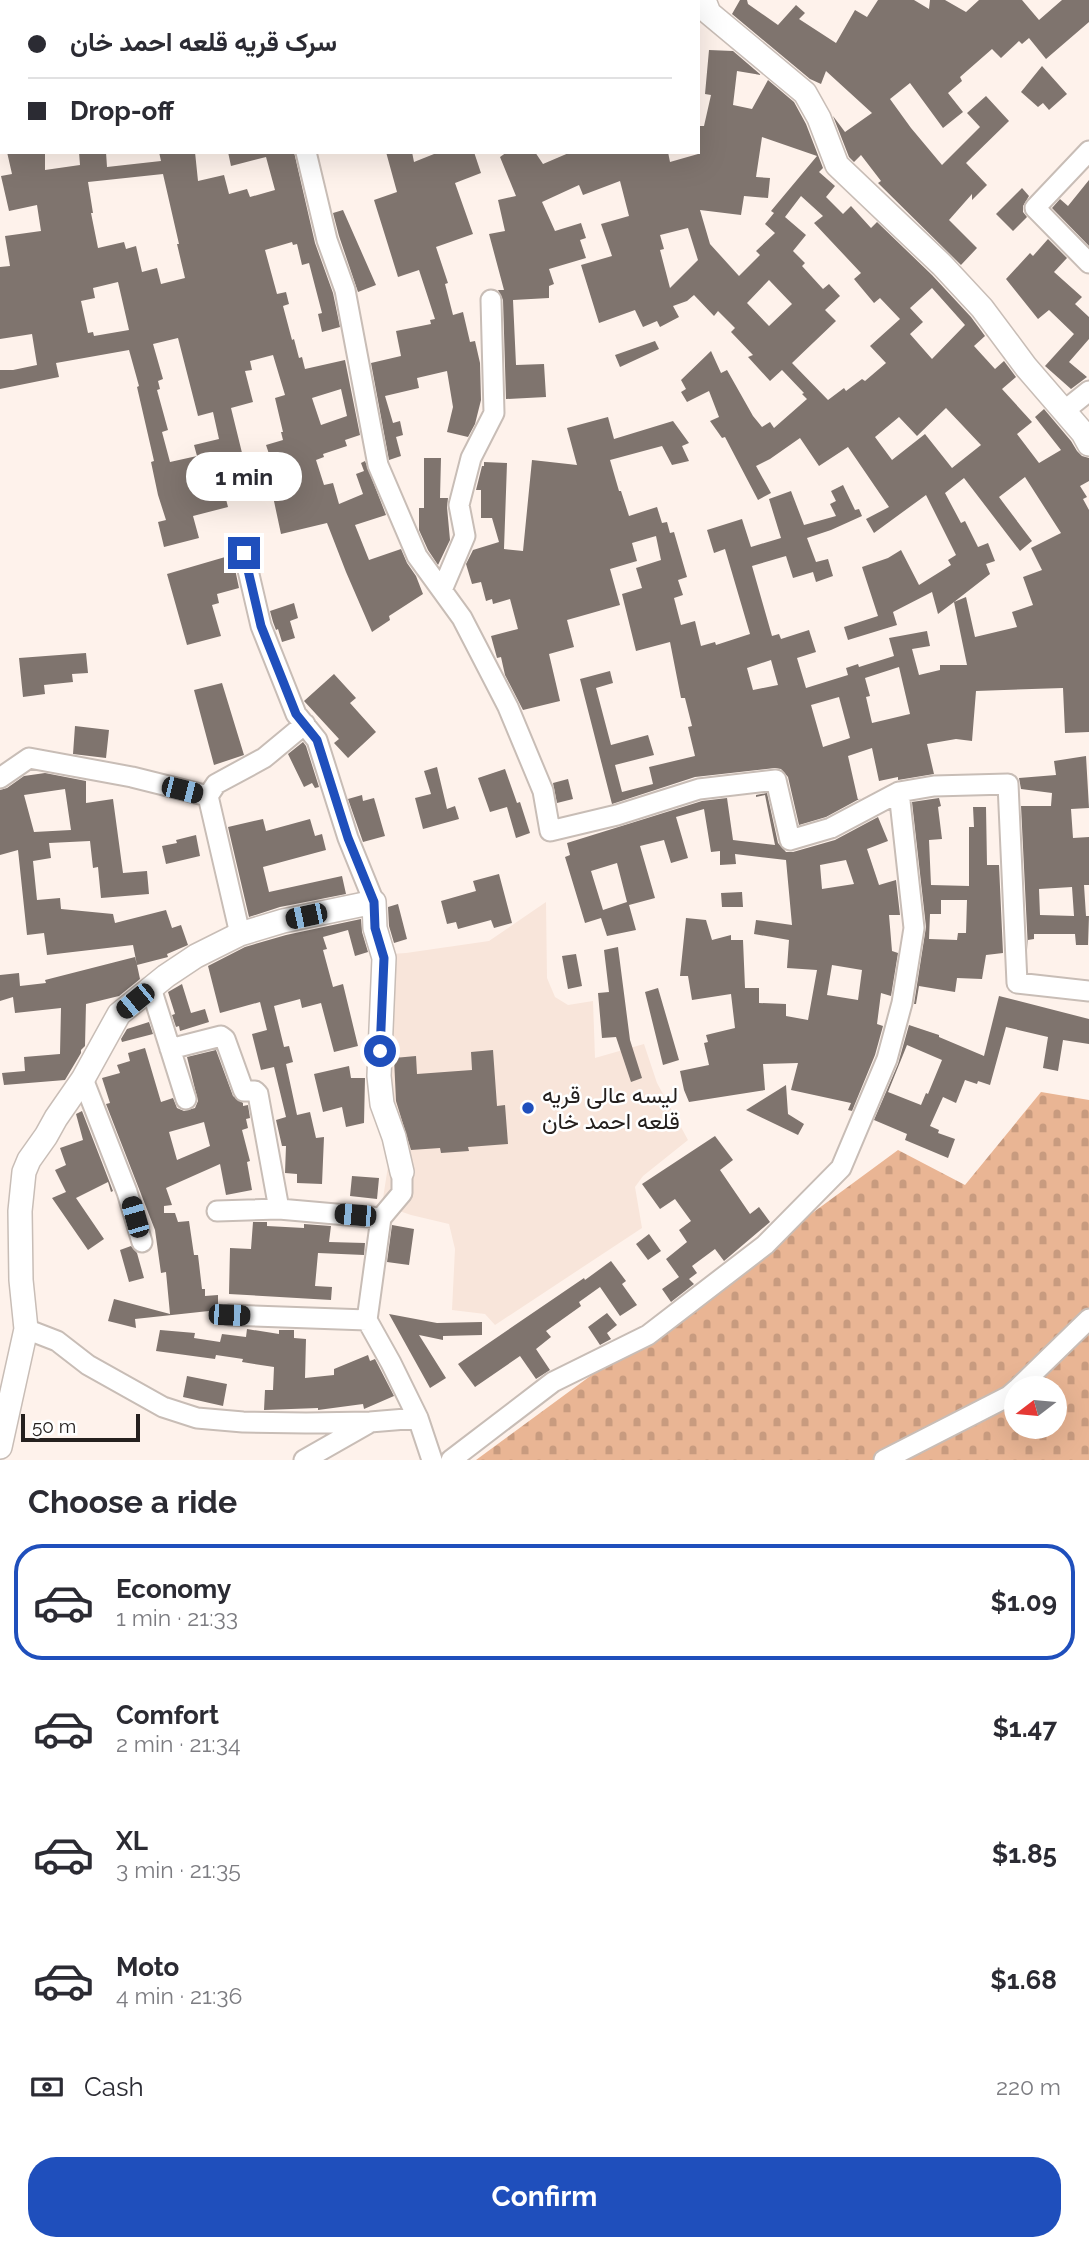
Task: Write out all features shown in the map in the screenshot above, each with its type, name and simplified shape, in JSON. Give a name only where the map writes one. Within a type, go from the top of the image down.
[{"type":"street","points":[[704,0],[709,13],[805,93],[819,118],[837,164],[974,299],[1089,444]]},
{"type":"street","points":[[1089,151],[1035,208],[1089,263]]},
{"type":"street","points":[[306,154],[327,240],[345,290],[378,465],[417,555],[462,618],[508,707],[543,791],[550,831],[617,815],[699,789],[776,780],[790,841],[831,828],[899,792],[934,786],[1008,783],[1017,983],[1089,990]]},
{"type":"street","points":[[442,590],[465,536],[459,505],[471,458],[494,413],[491,300]]},
{"type":"street","points":[[1064,411],[1089,391]]},
{"type":"street","points":[[244,553],[261,626],[296,714],[317,740],[348,838],[374,902],[375,928],[384,958],[379,1076],[382,1104],[394,1137],[401,1172],[402,1193],[381,1218],[367,1321],[418,1418],[432,1460]]},
{"type":"street","points":[[240,934],[208,796],[216,784],[264,758],[304,724]]},
{"type":"street","points":[[0,778],[29,758],[132,776],[208,796]]},
{"type":"street","points":[[451,1460],[553,1382],[648,1335],[765,1245],[841,1168],[887,1059],[902,1003],[914,928],[899,792]]},
{"type":"street","points":[[0,1447],[26,1329],[21,1280],[20,1211],[24,1172],[29,1160],[83,1079],[119,1014],[196,956],[240,934],[284,921],[374,902]]},
{"type":"street","points":[[151,988],[186,1099]]},
{"type":"street","points":[[170,1049],[221,1036],[225,1039],[244,1091],[255,1091],[258,1094],[279,1209]]},
{"type":"street","points":[[83,1079],[127,1192],[142,1242]]},
{"type":"street","points":[[217,1211],[279,1209],[381,1218]]},
{"type":"street","points":[[229,1315],[367,1321]]},
{"type":"street","points":[[1031,1376],[1089,1319]]},
{"type":"street","points":[[26,1329],[57,1341],[88,1365],[131,1391],[163,1407],[197,1418],[243,1422],[370,1422],[418,1418]]},
{"type":"street","points":[[884,1460],[1004,1399]]},
{"type":"street","points":[[304,1460],[370,1422]]},
{"type":"shaded area","name":"لیسه عالی قریه قلعه احمد خان","points":[[546,902],[547,978],[555,997],[568,1005],[593,1001],[595,1058],[644,1044],[657,1083],[688,1140],[643,1176],[635,1187],[642,1228],[495,1325],[485,1314],[452,1310],[455,1249],[449,1224],[382,1205],[388,1166],[382,1133],[391,954],[489,941]]},
{"type":"green space","points":[[1041,1092],[1089,1100],[1089,1460],[476,1460],[898,1150],[965,1185]]},
{"type":"building","points":[[740,0],[747,0],[748,4],[778,25],[796,5],[805,13],[799,19],[836,43],[855,10],[867,17],[878,0],[914,0],[929,9],[930,0],[945,0],[966,12],[979,0],[1022,0],[1039,20],[1062,0],[1089,0],[1089,22],[1046,59],[1029,38],[1022,44],[1019,41],[1001,58],[992,49],[960,77],[962,81],[948,93],[963,112],[943,128],[910,83],[890,99],[942,165],[980,127],[967,113],[986,96],[1009,121],[966,163],[987,185],[972,200],[972,194],[949,220],[977,248],[961,265],[878,183],[881,181],[861,155],[854,162],[849,157],[833,116],[845,132],[872,113],[826,71],[821,84],[810,79],[732,14]]},
{"type":"building","points":[[709,50],[733,51],[761,75],[737,71],[733,105],[752,109],[768,80],[794,102],[806,124],[823,168],[819,172],[835,186],[826,197],[843,214],[851,206],[871,228],[877,222],[971,317],[985,336],[974,346],[995,369],[1004,361],[1016,377],[1002,389],[1032,422],[1017,434],[1039,463],[1061,450],[1035,417],[1044,409],[1077,451],[1089,458],[1089,481],[1080,486],[1087,497],[1083,499],[1089,510],[1089,732],[1065,733],[1063,688],[976,691],[972,741],[956,739],[927,744],[934,774],[879,781],[872,748],[848,756],[858,800],[826,817],[799,825],[788,777],[781,769],[775,768],[695,777],[612,804],[580,679],[610,671],[613,683],[596,688],[611,745],[648,735],[654,755],[615,765],[622,792],[653,784],[649,767],[695,756],[688,727],[692,726],[685,698],[681,698],[670,642],[636,651],[622,594],[642,588],[636,568],[661,560],[656,536],[632,543],[637,561],[610,569],[620,605],[567,620],[574,647],[549,654],[560,701],[523,710],[505,675],[501,657],[497,658],[491,636],[518,629],[510,599],[493,604],[492,599],[486,601],[481,582],[472,584],[466,564],[473,550],[499,542],[492,518],[481,518],[481,490],[476,490],[482,466],[484,462],[507,463],[504,549],[523,551],[532,460],[577,465],[567,428],[608,417],[614,439],[673,421],[689,443],[682,446],[689,461],[672,465],[662,446],[610,460],[629,516],[657,507],[662,523],[667,522],[670,533],[674,532],[687,577],[678,580],[683,595],[674,598],[681,625],[695,621],[701,646],[715,642],[716,645],[750,634],[725,549],[714,553],[707,530],[742,519],[751,547],[781,538],[769,499],[791,491],[804,525],[836,516],[830,504],[836,501],[831,491],[843,485],[855,510],[859,509],[862,516],[807,538],[816,562],[828,559],[833,576],[816,582],[813,572],[793,578],[786,556],[752,566],[772,636],[779,634],[781,639],[809,630],[816,652],[797,658],[806,688],[848,675],[846,668],[858,664],[859,667],[894,656],[889,638],[927,631],[930,646],[912,649],[919,675],[940,670],[940,665],[967,665],[954,602],[938,614],[932,592],[893,612],[897,625],[848,640],[844,627],[878,616],[862,567],[888,558],[901,550],[919,585],[951,565],[948,560],[956,555],[926,495],[874,533],[866,519],[889,507],[848,447],[819,466],[800,438],[756,466],[771,493],[758,500],[725,437],[722,438],[710,421],[719,417],[709,391],[687,402],[681,392],[686,389],[681,380],[711,351],[721,373],[727,370],[762,427],[770,422],[774,428],[807,399],[802,394],[804,393],[782,370],[770,381],[748,357],[753,355],[731,332],[735,328],[718,311],[714,316],[694,295],[673,306],[679,317],[660,327],[657,321],[643,327],[635,310],[599,323],[581,265],[612,256],[601,224],[629,216],[620,181],[583,195],[579,185],[542,202],[555,231],[581,223],[586,238],[580,240],[586,258],[549,269],[554,284],[549,286],[549,298],[513,300],[516,365],[544,364],[546,397],[506,399],[503,300],[498,290],[504,290],[489,234],[505,231],[498,200],[516,196],[500,157],[504,154],[536,154],[543,164],[566,154],[668,154],[670,162],[700,154],[700,126],[704,126],[711,95],[705,94]],"holes":[[[762,137],[817,156],[771,211],[774,213],[765,224],[775,233],[756,251],[760,255],[739,276],[710,244],[700,210],[741,215],[744,196],[768,198],[770,178],[756,177]],[[801,196],[823,216],[814,223],[861,273],[854,279],[874,303],[880,298],[900,319],[870,346],[886,363],[865,381],[862,379],[846,391],[844,388],[828,400],[792,363],[836,321],[825,310],[840,296],[829,284],[823,289],[802,266],[805,263],[793,251],[806,235],[785,217]],[[688,228],[698,260],[670,288],[660,250],[664,249],[660,235]],[[769,280],[792,304],[769,326],[747,303]],[[932,288],[965,325],[932,359],[910,334],[923,322],[910,308]],[[946,408],[981,445],[952,468],[925,434],[892,460],[875,437],[899,417],[917,436]],[[1025,477],[1061,533],[1031,548],[1042,570],[1023,577],[1033,605],[1012,612],[1017,627],[975,637],[966,597],[954,602],[990,574],[986,564],[995,561],[988,543],[978,547],[965,521],[961,523],[945,493],[964,478],[1020,551],[1032,541],[999,497]],[[771,660],[778,685],[753,690],[747,668]],[[899,667],[910,714],[872,723],[866,697],[870,696],[865,678]],[[839,697],[850,738],[823,747],[811,705]]]},
{"type":"building","points":[[1042,66],[1067,94],[1049,110],[1043,103],[1038,107],[1021,92]]},
{"type":"building","points":[[7,154],[45,154],[45,170],[80,165],[79,154],[106,154],[107,167],[161,161],[159,154],[195,154],[198,181],[224,175],[229,194],[247,189],[250,197],[275,190],[266,157],[231,166],[228,154],[294,154],[315,243],[333,293],[340,327],[322,332],[318,314],[322,313],[309,263],[302,265],[297,244],[293,245],[292,242],[265,250],[277,294],[286,292],[289,304],[283,306],[292,340],[294,339],[305,369],[345,360],[360,435],[345,440],[347,446],[323,454],[324,457],[316,460],[324,485],[333,483],[339,504],[363,494],[356,474],[364,471],[361,463],[365,461],[386,515],[355,525],[369,560],[401,549],[423,594],[389,616],[390,620],[372,632],[327,523],[281,534],[265,459],[270,457],[266,445],[283,440],[275,398],[285,395],[273,355],[250,361],[252,370],[245,371],[253,402],[231,408],[244,461],[218,468],[228,507],[193,516],[199,538],[164,547],[158,522],[166,520],[158,495],[151,462],[154,461],[137,387],[139,386],[129,350],[56,363],[59,377],[0,389],[0,370],[37,365],[32,334],[0,339],[0,267],[10,266],[5,236],[41,231],[37,205],[9,211],[1,176],[12,174]],"holes":[[[163,174],[185,278],[161,284],[157,268],[142,272],[136,246],[126,249],[124,242],[98,248],[88,182]],[[118,282],[129,330],[94,336],[93,332],[88,333],[81,301],[95,298],[93,288]],[[178,338],[198,416],[213,412],[219,439],[194,445],[197,456],[170,462],[162,432],[168,430],[157,390],[160,389],[158,381],[163,379],[153,344]],[[341,389],[347,416],[321,425],[312,398]]]},
{"type":"building","points":[[387,154],[412,154],[414,162],[434,154],[475,154],[481,173],[455,183],[473,234],[436,247],[448,283],[445,284],[453,315],[463,312],[470,342],[475,341],[480,363],[481,400],[475,424],[468,437],[447,432],[453,407],[447,371],[417,378],[419,388],[385,396],[393,423],[400,421],[403,435],[396,437],[401,456],[389,460],[371,363],[401,356],[396,331],[431,324],[430,320],[435,319],[419,270],[398,277],[374,200],[397,192]]},
{"type":"building","points":[[1089,180],[1089,246],[1052,208],[1060,199],[1068,206]]},
{"type":"building","points":[[1022,188],[1029,196],[1023,206],[1027,217],[1013,231],[996,214]]},
{"type":"building","points":[[343,210],[376,285],[358,292],[333,213]]},
{"type":"building","points":[[1048,239],[1067,258],[1054,272],[1082,297],[1075,304],[1089,317],[1089,339],[1069,362],[1087,377],[1071,389],[1045,366],[1074,334],[1049,310],[1038,319],[1006,279],[1030,253],[1033,256]]},
{"type":"building","points":[[655,341],[659,349],[620,367],[615,355]]},
{"type":"building","points":[[424,458],[441,458],[440,498],[448,498],[450,540],[438,565],[419,530],[419,508],[424,508]]},
{"type":"building","points":[[232,555],[239,588],[217,594],[219,603],[212,605],[221,636],[187,645],[167,574]]},
{"type":"building","points":[[294,603],[298,618],[290,621],[295,638],[282,642],[270,611]]},
{"type":"building","points":[[86,653],[88,673],[72,674],[73,682],[44,685],[45,694],[23,697],[19,658]]},
{"type":"building","points":[[334,674],[356,698],[350,703],[376,732],[348,758],[334,743],[339,739],[304,701]]},
{"type":"building","points":[[222,683],[244,755],[214,765],[194,690]]},
{"type":"building","points":[[75,726],[109,730],[106,758],[73,754]]},
{"type":"building","points":[[303,742],[319,787],[315,788],[312,783],[304,787],[288,754]]},
{"type":"building","points":[[1086,756],[1089,808],[1071,809],[1073,838],[1089,837],[1089,885],[1084,885],[1086,916],[1089,916],[1088,945],[1076,945],[1075,934],[1034,934],[1034,939],[1028,940],[1028,950],[1021,806],[1051,806],[1052,793],[1021,789],[1019,778],[1056,775],[1054,761]],"holes":[[[1072,887],[1074,916],[1040,915],[1039,889]]]},
{"type":"building","points":[[437,767],[447,809],[455,806],[459,819],[423,829],[415,798],[431,794],[424,771]]},
{"type":"building","points":[[505,769],[530,833],[516,838],[507,807],[490,812],[478,778]]},
{"type":"building","points":[[45,773],[86,781],[86,803],[113,799],[123,873],[147,871],[149,894],[101,898],[98,867],[93,868],[90,841],[49,843],[51,858],[33,861],[37,900],[60,898],[61,909],[113,914],[115,923],[166,910],[172,928],[181,925],[188,945],[167,954],[168,957],[137,965],[133,945],[47,955],[44,933],[27,935],[18,850],[0,855],[0,790],[24,776]],"holes":[[[65,789],[71,830],[34,832],[24,795]]]},
{"type":"building","points":[[568,779],[573,799],[557,803],[553,783]]},
{"type":"building","points":[[767,793],[778,843],[786,852],[835,840],[878,817],[888,841],[867,849],[879,885],[896,880],[900,915],[889,915],[892,951],[898,953],[891,996],[881,993],[877,1024],[883,1026],[875,1055],[852,1111],[848,1110],[851,1103],[791,1090],[798,1063],[763,1064],[765,1090],[689,1102],[684,1090],[680,1071],[709,1065],[704,1043],[708,1042],[706,1035],[735,1028],[731,994],[692,1000],[688,976],[680,976],[686,918],[706,920],[712,940],[731,935],[731,940],[743,940],[745,988],[759,988],[759,1003],[786,1004],[786,1016],[808,1020],[817,970],[787,968],[789,940],[754,934],[756,920],[792,925],[786,860],[735,854],[736,864],[720,865],[720,851],[711,852],[704,809],[676,817],[688,858],[671,863],[664,840],[640,846],[655,898],[629,905],[636,930],[607,936],[601,918],[585,923],[565,857],[570,855],[567,843],[702,801],[727,798],[733,840],[775,845],[765,795],[756,795]],"holes":[[[846,860],[854,884],[822,889],[820,865]],[[617,863],[627,902],[603,910],[591,871]],[[832,965],[862,970],[858,1000],[827,995]]]},
{"type":"building","points":[[362,795],[363,801],[374,798],[385,836],[363,842],[348,799]]},
{"type":"building","points":[[939,798],[941,806],[938,807],[942,839],[929,840],[931,885],[969,886],[969,827],[974,827],[973,807],[986,807],[987,865],[999,865],[1003,953],[986,955],[982,979],[957,978],[955,992],[919,986],[916,1004],[926,927],[912,802]],"holes":[[[941,900],[967,900],[966,933],[958,933],[957,940],[929,939],[930,914],[941,914]]]},
{"type":"building","points":[[263,819],[266,831],[310,819],[315,836],[322,834],[326,850],[263,867],[269,892],[342,876],[346,894],[280,907],[249,917],[228,827]]},
{"type":"building","points":[[196,835],[200,856],[166,864],[162,846]]},
{"type":"building","points":[[499,874],[512,923],[494,928],[491,920],[458,929],[456,922],[447,924],[441,901],[476,891],[473,881]]},
{"type":"building","points":[[742,892],[743,907],[722,907],[721,893]]},
{"type":"building","points":[[398,904],[407,939],[394,943],[389,926],[388,907]]},
{"type":"building","points":[[361,919],[368,952],[355,956],[348,930],[323,937],[327,949],[323,950],[333,987],[343,984],[358,1046],[334,1052],[321,1003],[302,1008],[300,999],[274,1006],[284,1047],[289,1046],[293,1062],[286,1064],[297,1115],[310,1112],[316,1138],[324,1137],[322,1184],[297,1183],[297,1174],[285,1173],[286,1146],[282,1146],[276,1120],[286,1117],[274,1067],[261,1070],[252,1034],[267,1030],[260,1002],[220,1013],[208,966],[245,947]]},
{"type":"building","points":[[618,947],[630,1040],[642,1078],[631,1082],[616,1037],[602,1038],[598,993],[609,992],[604,950]]},
{"type":"building","points":[[576,954],[582,986],[568,989],[562,956]]},
{"type":"building","points":[[135,957],[140,979],[119,996],[86,1004],[85,1046],[65,1080],[4,1085],[2,1073],[25,1071],[24,1057],[60,1054],[61,1008],[15,1013],[13,997],[0,1001],[0,975],[19,973],[20,986],[46,983],[45,980]]},
{"type":"building","points":[[182,984],[191,1013],[205,1009],[209,1022],[180,1031],[172,1015],[175,1014],[168,992]]},
{"type":"building","points":[[658,988],[679,1060],[663,1065],[645,992]]},
{"type":"building","points":[[999,996],[1089,1019],[1089,1044],[1063,1040],[1058,1071],[1043,1068],[1048,1037],[1006,1027],[990,1085],[965,1080],[956,1103],[943,1097],[930,1126],[939,1130],[938,1133],[955,1139],[948,1158],[905,1140],[907,1134],[874,1120],[898,1064],[909,1025],[939,1035],[984,1056]],"holes":[[[907,1045],[942,1060],[921,1105],[888,1092]]]},
{"type":"building","points":[[149,1022],[153,1034],[122,1042],[127,1029]]},
{"type":"building","points":[[145,1048],[161,1102],[173,1098],[177,1108],[184,1111],[195,1108],[198,1101],[187,1057],[216,1050],[233,1096],[243,1103],[243,1106],[248,1105],[250,1118],[246,1119],[248,1128],[242,1130],[250,1161],[247,1162],[252,1190],[226,1195],[220,1164],[166,1188],[172,1205],[164,1206],[164,1213],[175,1213],[178,1222],[189,1221],[194,1255],[198,1255],[202,1289],[205,1289],[205,1296],[218,1295],[218,1310],[135,1319],[136,1328],[108,1321],[114,1299],[170,1314],[166,1272],[161,1273],[155,1230],[106,1104],[110,1103],[102,1078],[120,1073],[117,1065],[130,1061],[128,1053]],"holes":[[[204,1122],[210,1146],[177,1160],[169,1132]]]},
{"type":"building","points":[[493,1050],[497,1106],[505,1105],[508,1144],[468,1147],[469,1151],[441,1153],[440,1148],[411,1150],[396,1101],[394,1058],[416,1056],[417,1074],[472,1070],[471,1052]]},
{"type":"building","points":[[349,1066],[351,1078],[365,1078],[364,1123],[346,1127],[342,1107],[323,1112],[314,1074]]},
{"type":"building","points":[[786,1085],[788,1114],[804,1124],[798,1135],[746,1110]]},
{"type":"building","points":[[82,1111],[113,1191],[111,1192],[108,1182],[76,1198],[104,1239],[88,1250],[52,1198],[66,1192],[55,1170],[66,1165],[60,1148],[83,1140],[76,1114]]},
{"type":"building","points":[[715,1136],[733,1160],[720,1170],[750,1214],[759,1207],[770,1222],[724,1261],[715,1249],[692,1266],[697,1273],[689,1279],[694,1284],[671,1302],[662,1289],[679,1277],[666,1259],[687,1242],[679,1230],[691,1221],[675,1199],[660,1209],[642,1184]]},
{"type":"building","points":[[352,1176],[379,1178],[377,1199],[350,1196]]},
{"type":"building","points":[[253,1222],[267,1222],[267,1226],[304,1228],[304,1224],[331,1226],[329,1242],[365,1243],[364,1255],[318,1253],[315,1286],[332,1287],[331,1300],[229,1294],[230,1248],[251,1249]]},
{"type":"building","points":[[392,1225],[414,1229],[409,1265],[387,1262]]},
{"type":"building","points":[[649,1234],[661,1251],[648,1260],[636,1244]]},
{"type":"building","points":[[131,1246],[137,1253],[144,1278],[129,1282],[120,1250]]},
{"type":"building","points":[[611,1261],[626,1281],[622,1284],[637,1305],[620,1316],[600,1287],[579,1302],[581,1306],[546,1331],[551,1337],[536,1349],[550,1370],[536,1379],[520,1356],[475,1387],[458,1364]]},
{"type":"building","points":[[607,1313],[617,1325],[607,1333],[611,1339],[600,1345],[588,1327]]},
{"type":"building","points":[[389,1314],[437,1323],[482,1322],[482,1335],[443,1336],[443,1340],[419,1335],[446,1378],[430,1388]]},
{"type":"building","points":[[247,1329],[279,1334],[279,1330],[294,1330],[294,1338],[306,1339],[305,1378],[334,1375],[334,1369],[368,1355],[370,1361],[375,1359],[394,1396],[364,1409],[363,1404],[318,1410],[264,1410],[265,1390],[273,1390],[274,1367],[216,1355],[215,1359],[156,1351],[160,1330],[195,1333],[194,1338],[220,1342],[222,1334],[246,1337]]},
{"type":"building","points":[[187,1376],[227,1384],[223,1406],[183,1397]]},
{"type":"place","name":"لیسه عالی قریه قلعه احمد خان","points":[[528,1108]]},
{"type":"route","points":[[244,553],[261,626],[296,714],[317,740],[348,838],[374,902],[375,928],[384,958],[380,1051]]}]
